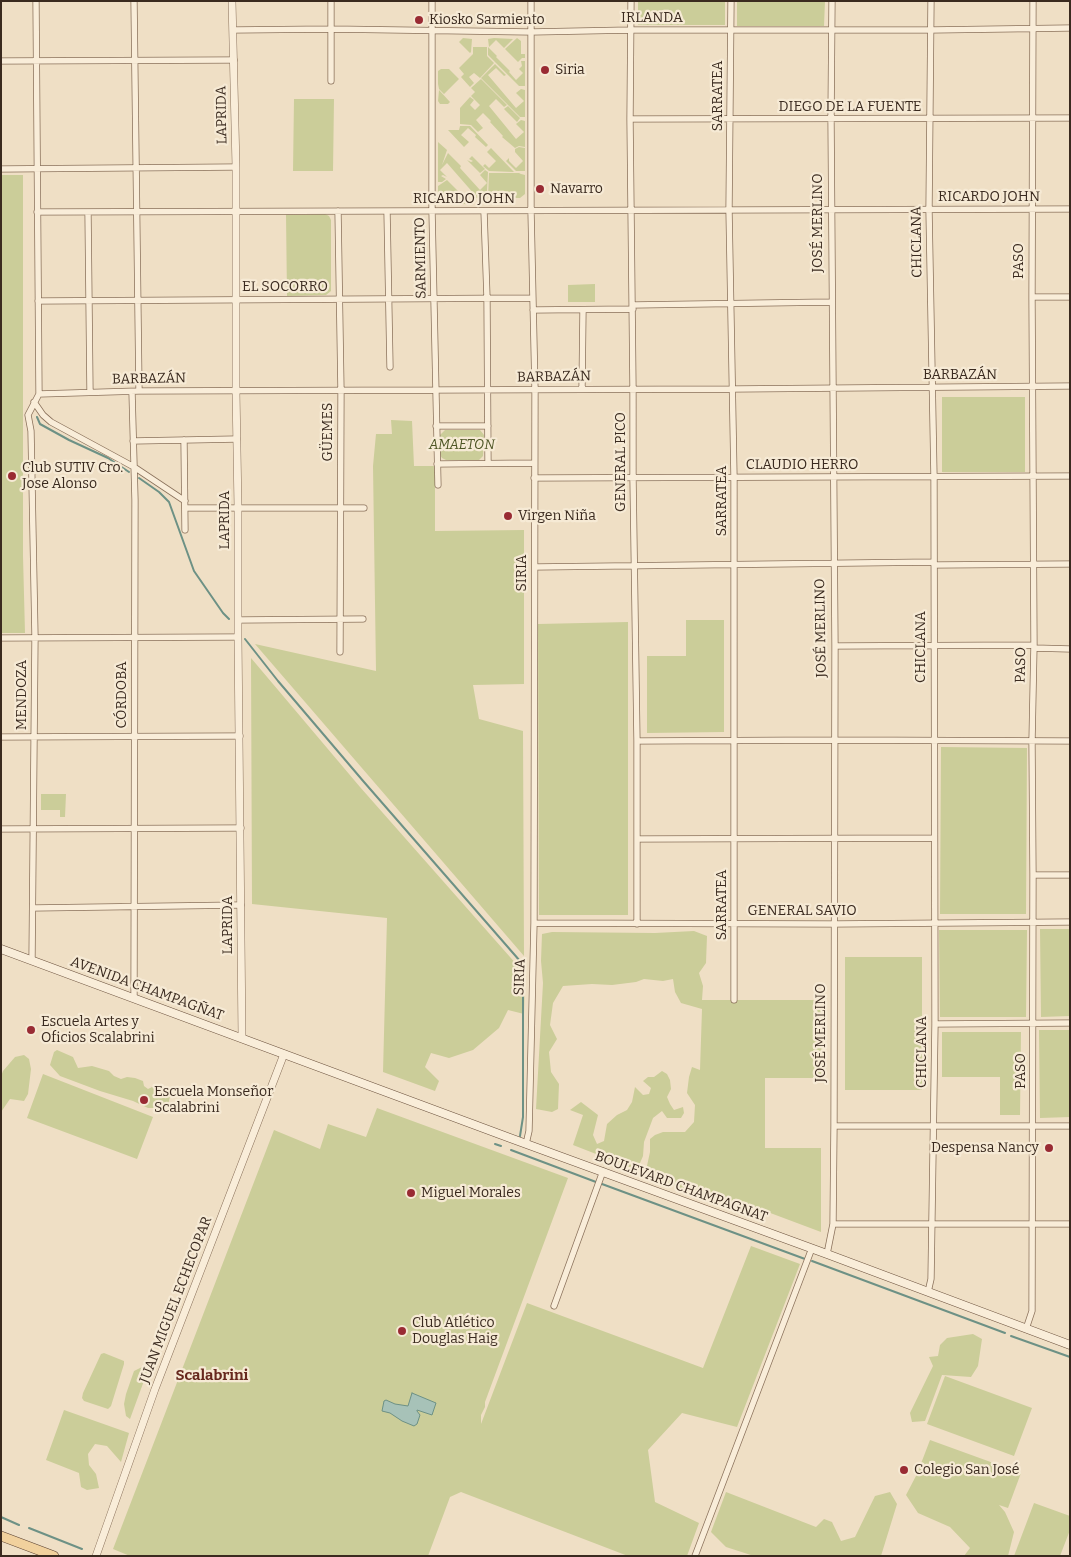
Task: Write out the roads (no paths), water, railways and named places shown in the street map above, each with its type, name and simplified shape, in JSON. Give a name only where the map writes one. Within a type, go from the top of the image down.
[{"type":"main road","name":"AVENIDA CHAMPAGÑAT","points":[[1,949],[284,1054]]},
{"type":"main road","name":"BOULEVARD CHAMPAGNAT","points":[[284,1054],[1070,1345]]},
{"type":"main road","points":[[1,1536],[54,1556]]},
{"type":"street","points":[[36,1],[40,394],[34,402],[43,415],[51,422],[134,467],[185,504],[238,508],[364,508]]},
{"type":"street","points":[[134,1],[139,391]]},
{"type":"street","name":"LAPRIDA","points":[[232,1],[236,167],[236,391],[242,1038]]},
{"type":"street","points":[[331,1],[331,81]]},
{"type":"street","name":"SARMIENTO","points":[[432,1],[432,211],[438,485]]},
{"type":"street","name":"SIRIA","points":[[526,1144],[529,1131],[534,923],[535,390],[531,211],[530,1]]},
{"type":"street","name":"GENERAL PICO","points":[[631,1],[630,119],[637,741],[637,924]]},
{"type":"street","name":"SARRATEA","points":[[731,1],[729,210],[734,389],[734,1000]]},
{"type":"street","name":"JOSÉ MERLINO","points":[[827,1254],[833,1224],[834,1126],[834,646],[831,302],[832,1]]},
{"type":"street","name":"CHICLANA","points":[[928,1292],[931,1279],[934,1126],[934,477],[929,210],[931,1]]},
{"type":"street","name":"PASO","points":[[1026,1329],[1032,1311],[1033,1126],[1033,1]]},
{"type":"street","name":"IRLANDA","points":[[233,30],[331,29],[531,32],[1070,28]]},
{"type":"street","points":[[1,61],[234,60]]},
{"type":"street","name":"DIEGO DE LA FUENTE","points":[[630,119],[1070,118]]},
{"type":"street","points":[[1,169],[236,167]]},
{"type":"street","name":"RICARDO JOHN","points":[[38,212],[1070,209]]},
{"type":"street","name":"GÜEMES","points":[[338,211],[341,508],[340,652]]},
{"type":"street","points":[[387,211],[390,367]]},
{"type":"street","points":[[484,211],[487,298],[488,463]]},
{"type":"street","points":[[88,212],[90,392]]},
{"type":"street","points":[[1032,297],[1070,297]]},
{"type":"street","name":"EL SOCORRO","points":[[38,301],[533,298]]},
{"type":"street","points":[[533,310],[583,310],[731,302],[831,302]]},
{"type":"street","points":[[582,389],[583,310]]},
{"type":"street","name":"BARBAZÁN","points":[[40,394],[139,391],[436,391],[1070,386]]},
{"type":"street","name":"CÓRDOBA","points":[[132,392],[134,467],[134,998]]},
{"type":"street","name":"MENDOZA","points":[[32,960],[35,638],[32,430],[28,415],[34,402]]},
{"type":"street","points":[[436,426],[488,426]]},
{"type":"street","points":[[133,440],[237,439]]},
{"type":"street","points":[[184,440],[186,530]]},
{"type":"street","points":[[437,464],[534,463]]},
{"type":"street","name":"CLAUDIO HERRO","points":[[534,478],[1070,476]]},
{"type":"street","points":[[534,567],[833,563],[1070,564]]},
{"type":"street","points":[[238,620],[363,620]]},
{"type":"street","points":[[1,638],[238,637]]},
{"type":"street","points":[[834,646],[1034,646],[1070,649]]},
{"type":"street","points":[[1,737],[240,736]]},
{"type":"street","points":[[637,741],[1070,741]]},
{"type":"street","points":[[1,829],[241,828]]},
{"type":"street","points":[[636,839],[934,838]]},
{"type":"street","points":[[1033,875],[1070,875]]},
{"type":"street","points":[[33,908],[241,905]]},
{"type":"street","name":"GENERAL SAVIO","points":[[534,923],[833,924],[1070,922]]},
{"type":"street","points":[[934,1024],[1070,1023]]},
{"type":"street","name":"JUAN MIGUEL ECHECOPAR","points":[[96,1556],[155,1390],[284,1054]]},
{"type":"street","points":[[834,1126],[1070,1126]]},
{"type":"street","points":[[554,1306],[603,1171]]},
{"type":"street","points":[[833,1224],[1070,1224]]},
{"type":"street","points":[[695,1556],[812,1248]]},
{"type":"waterway","points":[[37,417],[40,424],[108,458],[129,472]]},
{"type":"waterway","points":[[139,478],[159,492],[169,502],[194,571],[229,619]]},
{"type":"waterway","points":[[245,639],[364,782],[520,961],[523,967],[523,1117],[520,1136]]},
{"type":"waterway","points":[[495,1144],[501,1146]]},
{"type":"waterway","points":[[511,1150],[596,1182]]},
{"type":"waterway","points":[[602,1184],[805,1259]]},
{"type":"waterway","points":[[812,1261],[1005,1333]]},
{"type":"waterway","points":[[1011,1336],[1070,1357]]},
{"type":"waterway","points":[[1,1517],[19,1525]]},
{"type":"waterway","points":[[29,1528],[82,1549]]},
{"type":"place","name":"Kiosko Sarmiento","points":[[419,20]]},
{"type":"place","name":"Siria","points":[[545,70]]},
{"type":"place","name":"Navarro","points":[[540,189]]},
{"type":"place","name":"Club SUTIV Cro. Jose Alonso","points":[[12,476]]},
{"type":"place","name":"Virgen Niña","points":[[508,516]]},
{"type":"place","name":"Escuela Artes y Oficios Scalabrini","points":[[31,1030]]},
{"type":"place","name":"Escuela Monseñor Scalabrini","points":[[144,1100]]},
{"type":"place","name":"Despensa Nancy","points":[[1049,1148]]},
{"type":"place","name":"Miguel Morales","points":[[411,1193]]},
{"type":"place","name":"Club Atlético Douglas Haig","points":[[402,1331]]},
{"type":"place","name":"Colegio San José","points":[[904,1470]]},
{"type":"district","name":"Scalabrini","points":[[212,1376]]},
{"type":"park label","name":"AMAETON","points":[[462,445]]}]
